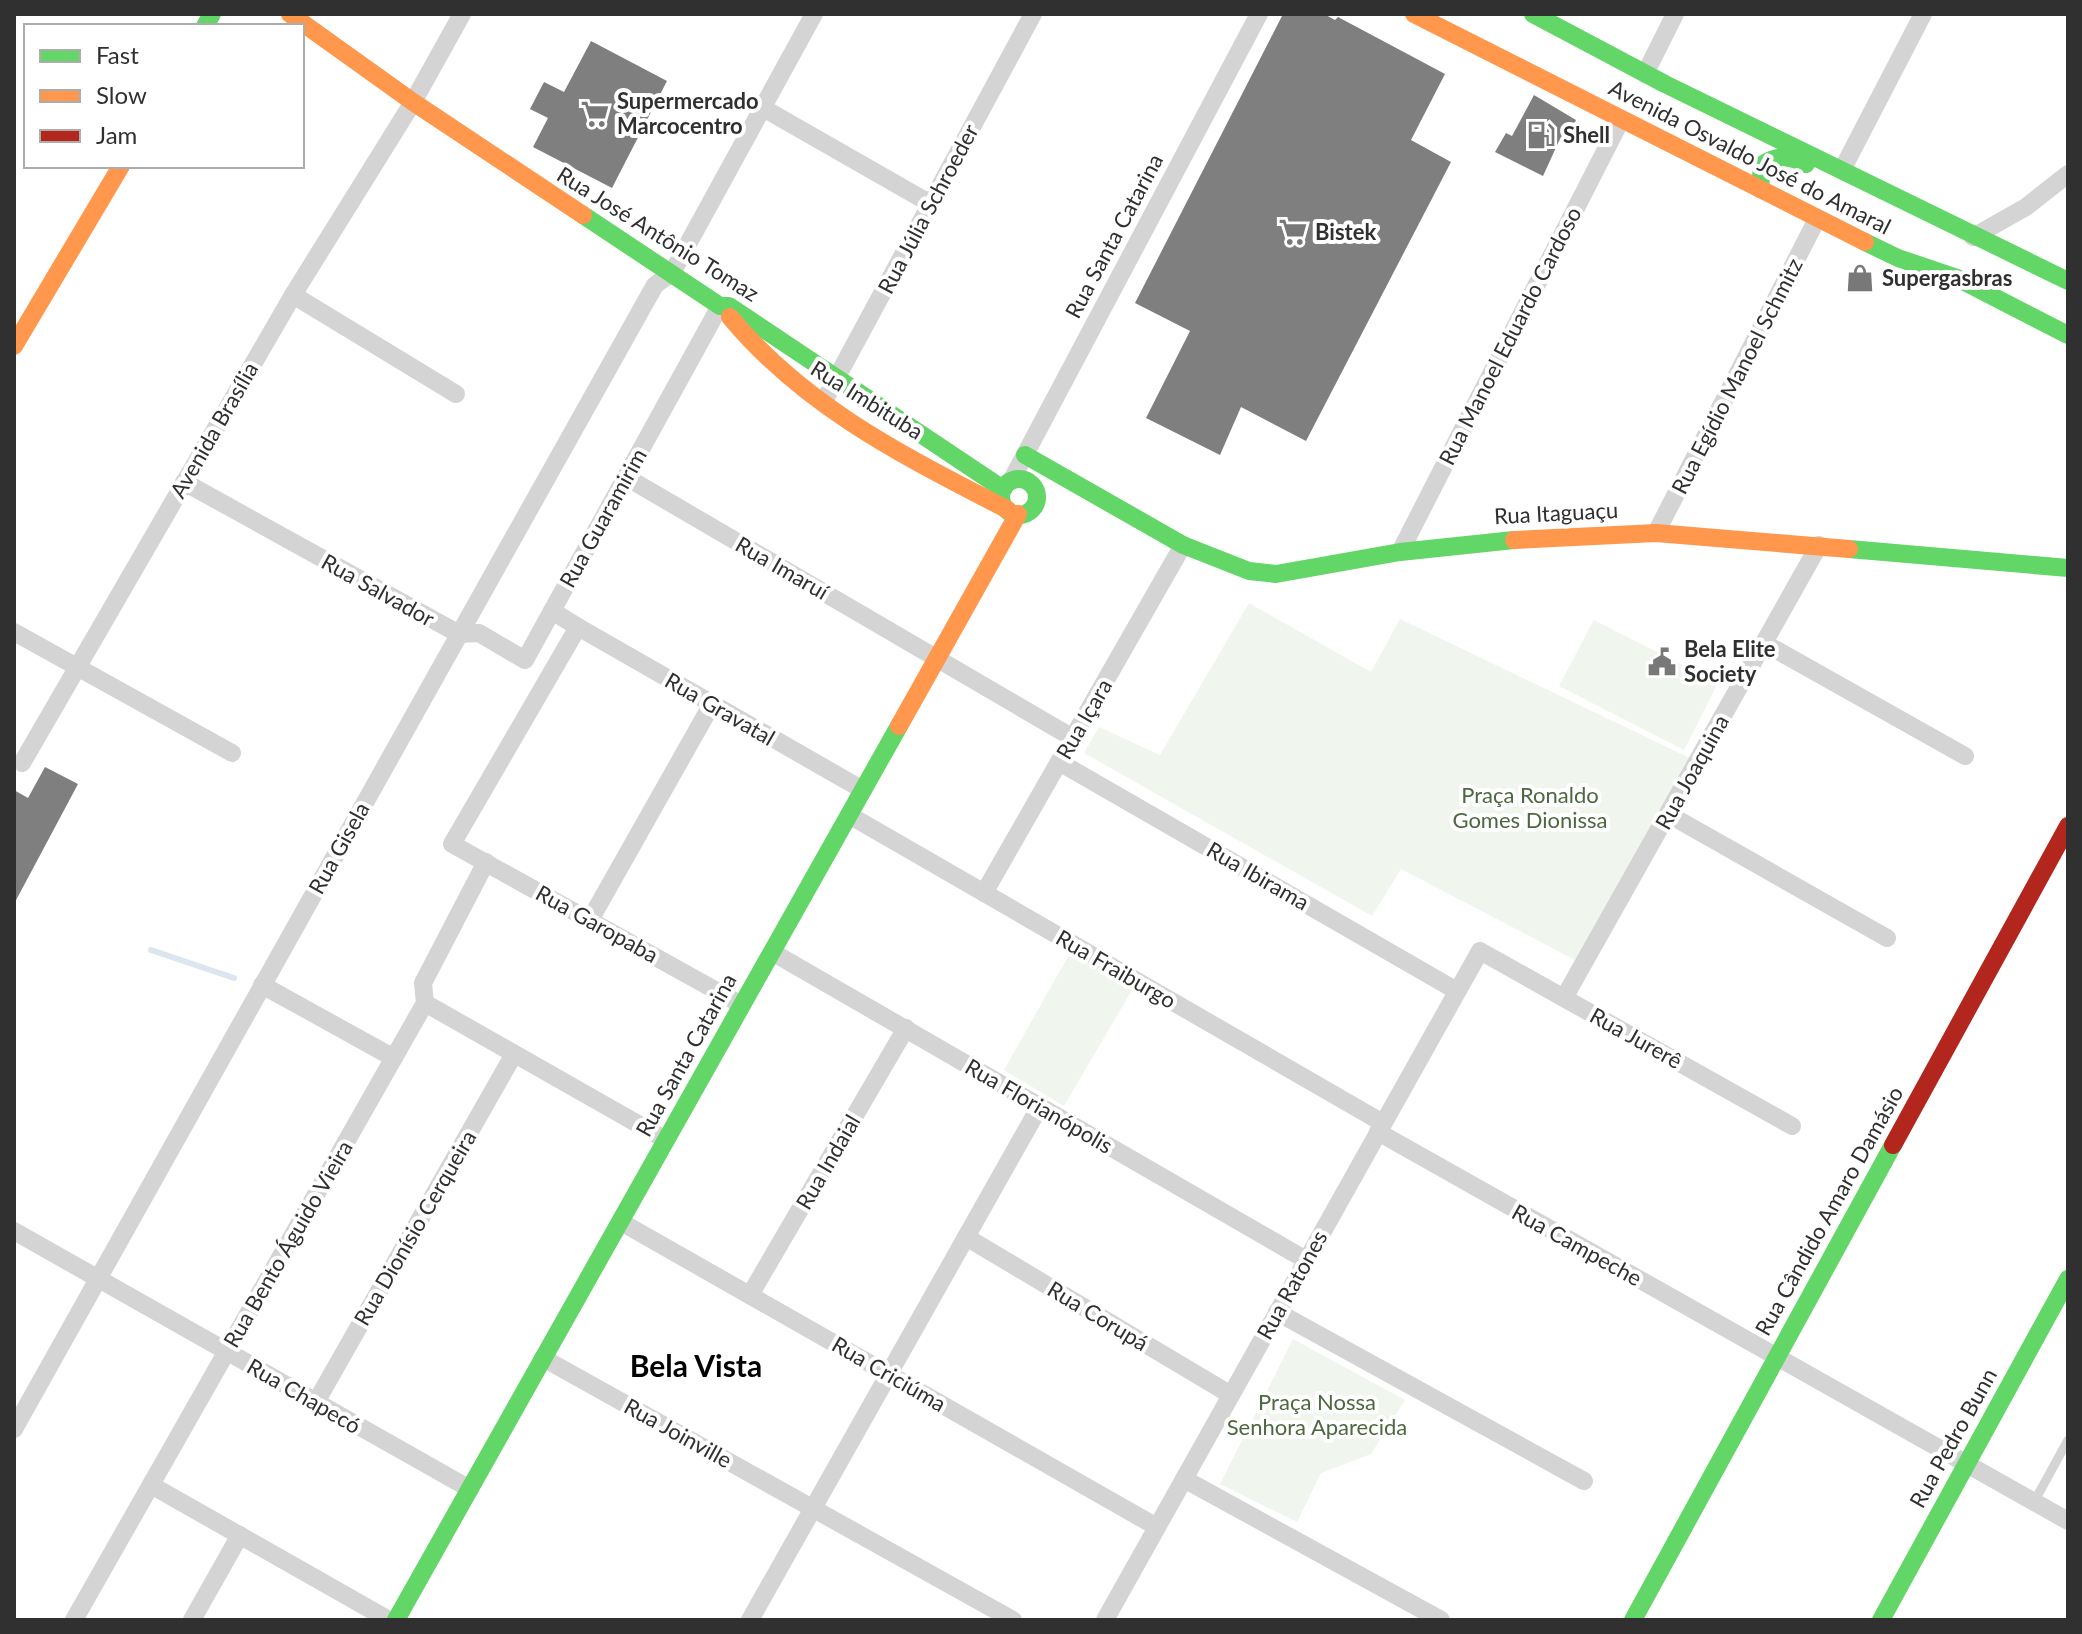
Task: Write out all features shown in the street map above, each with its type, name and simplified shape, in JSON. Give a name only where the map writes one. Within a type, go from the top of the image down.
[{"type":"main road","name":"Avenida Osvaldo José do Amaral","points":[[1414,14],[1817,219],[1898,258],[1957,278],[2068,335]]},
{"type":"main road","name":"Avenida Osvaldo José do Amaral","points":[[1533,14],[1645,74],[2068,281]]},
{"type":"main road","name":"Rua José Antônio Tomaz","points":[[304,24],[413,102],[720,306],[729,306],[1007,485]]},
{"type":"main road","points":[[1760,189],[1762,165],[1772,157],[1787,155],[1844,184],[1886,193]]},
{"type":"main road","points":[[14,346],[120,168]]},
{"type":"main road","points":[[1957,278],[2007,290],[2068,322]]},
{"type":"main road","name":"Rua Imbituba","points":[[720,306],[762,355],[823,403],[1013,512]]},
{"type":"main road","name":"Rua Itaguaçu","points":[[1025,455],[1183,545],[1233,567],[1276,574],[1400,552],[1496,541],[1656,533],[2068,568]]},
{"type":"main road","points":[[1037,495],[1028,481],[1007,485],[1002,501],[1013,512],[1032,509],[1037,495],[1070,480]]},
{"type":"main road","name":"Rua Santa Catarina","points":[[396,1620],[937,659],[1013,512]]},
{"type":"main road","name":"Rua Cândido Amaro Damásio","points":[[1633,1620],[2068,826]]},
{"type":"main road","name":"Rua Pedro Bunn","points":[[1881,1620],[2068,1279]]},
{"type":"street","name":"Avenida Brasília","points":[[22,763],[293,295],[413,102],[462,14]]},
{"type":"street","name":"Rua Gisela","points":[[14,1429],[655,285],[672,273],[814,14]]},
{"type":"street","name":"Rua Júlia Schroeder","points":[[823,403],[1033,14]]},
{"type":"street","name":"Rua Santa Catarina","points":[[1007,485],[1259,14]]},
{"type":"street","points":[[1645,74],[1675,14]]},
{"type":"street","points":[[1842,170],[1923,14]]},
{"type":"street","points":[[763,108],[931,204]]},
{"type":"street","name":"Rua Manoel Eduardo Cardoso","points":[[1400,552],[1621,120]]},
{"type":"street","points":[[1973,237],[2026,207],[2068,174]]},
{"type":"street","name":"Rua Egídio Manoel Schmitz","points":[[1656,533],[1817,219]]},
{"type":"street","points":[[293,295],[456,394]]},
{"type":"street","name":"Rua Guaramirim","points":[[578,627],[552,611],[720,306]]},
{"type":"street","name":"Rua Imaruí","points":[[626,477],[1073,738]]},
{"type":"street","name":"Rua Salvador","points":[[184,482],[459,634],[479,633],[525,660],[552,611]]},
{"type":"street","name":"Rua Içara","points":[[984,893],[1183,545]]},
{"type":"street","name":"Rua Joaquina","points":[[1564,998],[1819,545]]},
{"type":"street","name":"Rua Gravatal","points":[[578,627],[863,790]]},
{"type":"street","name":"Rua Garopaba","points":[[578,627],[452,844],[742,1005]]},
{"type":"street","points":[[14,632],[232,753]]},
{"type":"street","points":[[1764,643],[1965,756]]},
{"type":"street","points":[[590,920],[712,704]]},
{"type":"street","name":"Rua Ibirama","points":[[1059,762],[1457,991]]},
{"type":"street","points":[[1668,814],[1887,938]]},
{"type":"street","name":"Rua Fraiburgo","points":[[849,815],[1381,1128]]},
{"type":"street","name":"Rua Bento Águido Vieira","points":[[74,1620],[425,1003],[423,983],[486,862]]},
{"type":"street","name":"Rua Ratones","points":[[1105,1620],[1480,951]]},
{"type":"street","name":"Rua Jurerê","points":[[1480,951],[1792,1126]]},
{"type":"street","name":"Rua Florianópolis","points":[[772,952],[1306,1260]]},
{"type":"street","points":[[262,985],[394,1058]]},
{"type":"street","points":[[425,1003],[666,1140]]},
{"type":"street","name":"Rua Indaial","points":[[750,1295],[906,1028]]},
{"type":"street","name":"Rua Dionísio Cerqueira","points":[[316,1402],[514,1054]]},
{"type":"street","points":[[750,1620],[1040,1106]]},
{"type":"street","name":"Rua Campeche","points":[[1381,1128],[2068,1521]]},
{"type":"street","name":"Rua Criciúma","points":[[621,1222],[1157,1527]]},
{"type":"street","name":"Rua Chapecó","points":[[14,1231],[470,1489]]},
{"type":"street","name":"Rua Corupá","points":[[966,1237],[1231,1395]]},
{"type":"street","points":[[1277,1312],[1584,1481]]},
{"type":"street","name":"Rua Joinville","points":[[543,1358],[1013,1620]]},
{"type":"street","points":[[1184,1479],[1441,1620]]},
{"type":"street","points":[[151,1485],[389,1620]]},
{"type":"street","points":[[192,1620],[240,1535]]},
{"type":"lane","points":[[2034,1502],[2068,1440]]},
{"type":"green space","name":"Praça Ronaldo Gomes Dionissa","points":[[1249,603],[1371,672],[1400,619],[1694,760],[1575,960],[1401,869],[1372,916],[1084,753],[1099,727],[1160,755]]},
{"type":"green space","points":[[1594,620],[1718,683],[1684,750],[1559,686]]},
{"type":"green space","points":[[1070,953],[1132,990],[1064,1106],[1004,1070]]},
{"type":"green space","name":"Praça Nossa Senhora Aparecida","points":[[1293,1339],[1405,1400],[1371,1454],[1321,1473],[1297,1522],[1220,1484]]},
{"type":"building","name":"Bistek","points":[[1283,14],[1324,14],[1335,20],[1338,17],[1445,74],[1411,140],[1451,162],[1306,441],[1241,407],[1220,455],[1146,418],[1190,331],[1135,303]]},
{"type":"building","name":"Supermercado Marcocentro","points":[[591,41],[667,81],[612,188],[533,147],[548,118],[530,109],[544,82],[564,92]]},
{"type":"building","name":"Shell","points":[[1534,95],[1576,120],[1566,143],[1559,141],[1543,176],[1495,152],[1506,133],[1512,136]]},
{"type":"building","points":[[45,767],[78,784],[14,904],[14,790],[28,798]]},
{"type":"waterway","points":[[151,950],[234,978]]},
{"type":"traffic: fast","points":[[206,24],[212,14]]},
{"type":"traffic: fast","points":[[1533,14],[1665,84],[2068,281]]},
{"type":"traffic: fast","points":[[1760,189],[1762,165],[1768,161],[1784,157],[1806,164]]},
{"type":"traffic: fast","points":[[583,215],[720,306],[729,306],[1003,489]]},
{"type":"traffic: fast","points":[[1865,242],[1898,258],[1957,278],[2068,335]]},
{"type":"traffic: fast","points":[[1025,455],[1183,545],[1249,571],[1276,574],[1400,552],[1514,540]]},
{"type":"traffic: fast","points":[[1019,479],[1031,485],[1037,497],[1031,509],[1019,515],[1007,509],[1001,497],[1007,485],[1019,479]]},
{"type":"traffic: fast","points":[[1849,549],[2068,568]]},
{"type":"traffic: fast","points":[[396,1620],[899,726]]},
{"type":"traffic: fast","points":[[1633,1620],[1893,1145]]},
{"type":"traffic: fast","points":[[1881,1620],[2068,1279]]},
{"type":"traffic: slow","points":[[290,14],[304,24]]},
{"type":"traffic: slow","points":[[1414,14],[1865,242]]},
{"type":"traffic: slow","points":[[304,24],[413,102],[583,215]]},
{"type":"traffic: slow","points":[[14,346],[120,168]]},
{"type":"traffic: slow","points":[[730,317],[791,378],[824,404],[894,449],[1008,510]]},
{"type":"traffic: slow","points":[[899,726],[1018,514]]},
{"type":"traffic: slow","points":[[1514,540],[1656,533],[1849,549]]},
{"type":"traffic: jam","points":[[1893,1145],[2068,826]]},
{"type":"place","name":"Supermercado Marcocentro","points":[[595,114]]},
{"type":"place","name":"Shell","points":[[1541,135]]},
{"type":"place","name":"Bistek","points":[[1293,232]]},
{"type":"place","name":"Supergasbras","points":[[1860,278]]},
{"type":"place","name":"Bela Elite Society","points":[[1662,662]]},
{"type":"district","name":"Bela Vista","points":[[696,1367]]}]
